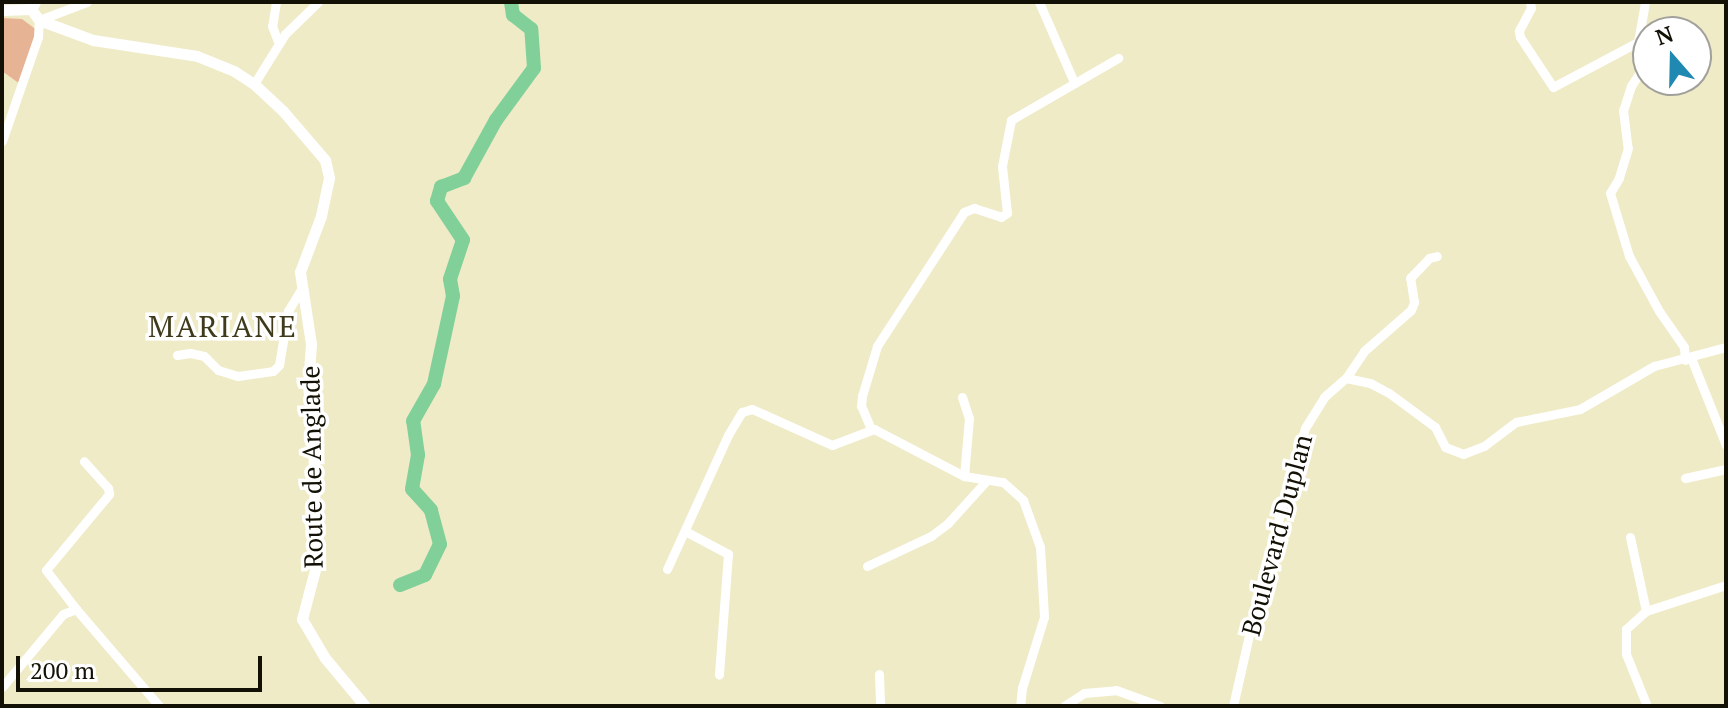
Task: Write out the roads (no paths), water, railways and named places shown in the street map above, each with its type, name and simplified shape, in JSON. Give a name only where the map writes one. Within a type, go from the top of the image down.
[{"type":"street","points":[[39,20],[87,2]]},
{"type":"street","points":[[276,2],[272,26],[279,44]]},
{"type":"street","points":[[254,84],[279,44],[318,2]]},
{"type":"street","points":[[1039,2],[1074,82]]},
{"type":"street","points":[[1530,2],[1531,8],[1519,31],[1520,37],[1553,87],[1632,45]]},
{"type":"street","points":[[2,10],[33,6],[39,20],[38,37],[2,141]]},
{"type":"street","name":"Route de Anglade","points":[[39,20],[118,46],[197,56],[254,84],[325,160],[329,178],[321,216],[304,258],[301,289],[311,344],[308,386],[313,427],[316,566],[302,619],[325,658],[365,706]]},
{"type":"street","points":[[1020,706],[1022,688],[1044,617],[1040,547],[1023,500],[1003,482],[964,476],[871,429],[861,406],[862,396],[877,346],[964,212],[974,208],[1001,217],[1007,213],[1002,166],[1011,120],[1118,58]]},
{"type":"street","points":[[1632,84],[1623,110],[1628,148],[1619,178],[1610,193],[1629,256],[1659,311],[1684,347],[1726,445]]},
{"type":"street","name":"Boulevard Duplan","points":[[1233,706],[1262,577],[1305,428],[1324,397],[1346,378],[1364,351],[1411,310],[1414,302],[1410,278],[1429,258],[1437,256]]},
{"type":"street","points":[[177,355],[190,353],[204,356],[218,370],[238,376],[273,371],[279,365],[288,311],[301,289]]},
{"type":"street","points":[[1346,378],[1370,383],[1389,393],[1435,427],[1445,447],[1463,454],[1484,446],[1516,422],[1580,409],[1654,366],[1726,347]]},
{"type":"street","points":[[962,397],[969,418],[964,476]]},
{"type":"street","points":[[667,569],[742,412],[752,409],[832,445],[871,429]]},
{"type":"street","points":[[84,461],[108,488],[109,494],[46,570],[159,706]]},
{"type":"street","points":[[1685,478],[1726,469]]},
{"type":"street","points":[[867,566],[920,542],[948,523],[987,480]]},
{"type":"street","points":[[685,531],[728,554],[719,675]]},
{"type":"street","points":[[1630,537],[1646,611]]},
{"type":"street","points":[[1647,706],[1626,654],[1626,629],[1646,611],[1726,585]]},
{"type":"street","points":[[2,687],[63,614],[76,609]]},
{"type":"street","points":[[879,674],[880,706]]},
{"type":"street","points":[[1064,706],[1084,693],[1116,690],[1160,706]]},
{"type":"waterway","points":[[400,585],[425,575],[440,544],[431,510],[412,489],[418,455],[413,421],[434,384],[453,296],[450,279],[463,240],[437,201],[441,187],[464,178],[496,120],[534,68],[531,29],[513,15],[511,2]]},
{"type":"district","name":"MARIANE","points":[[223,326]]}]
